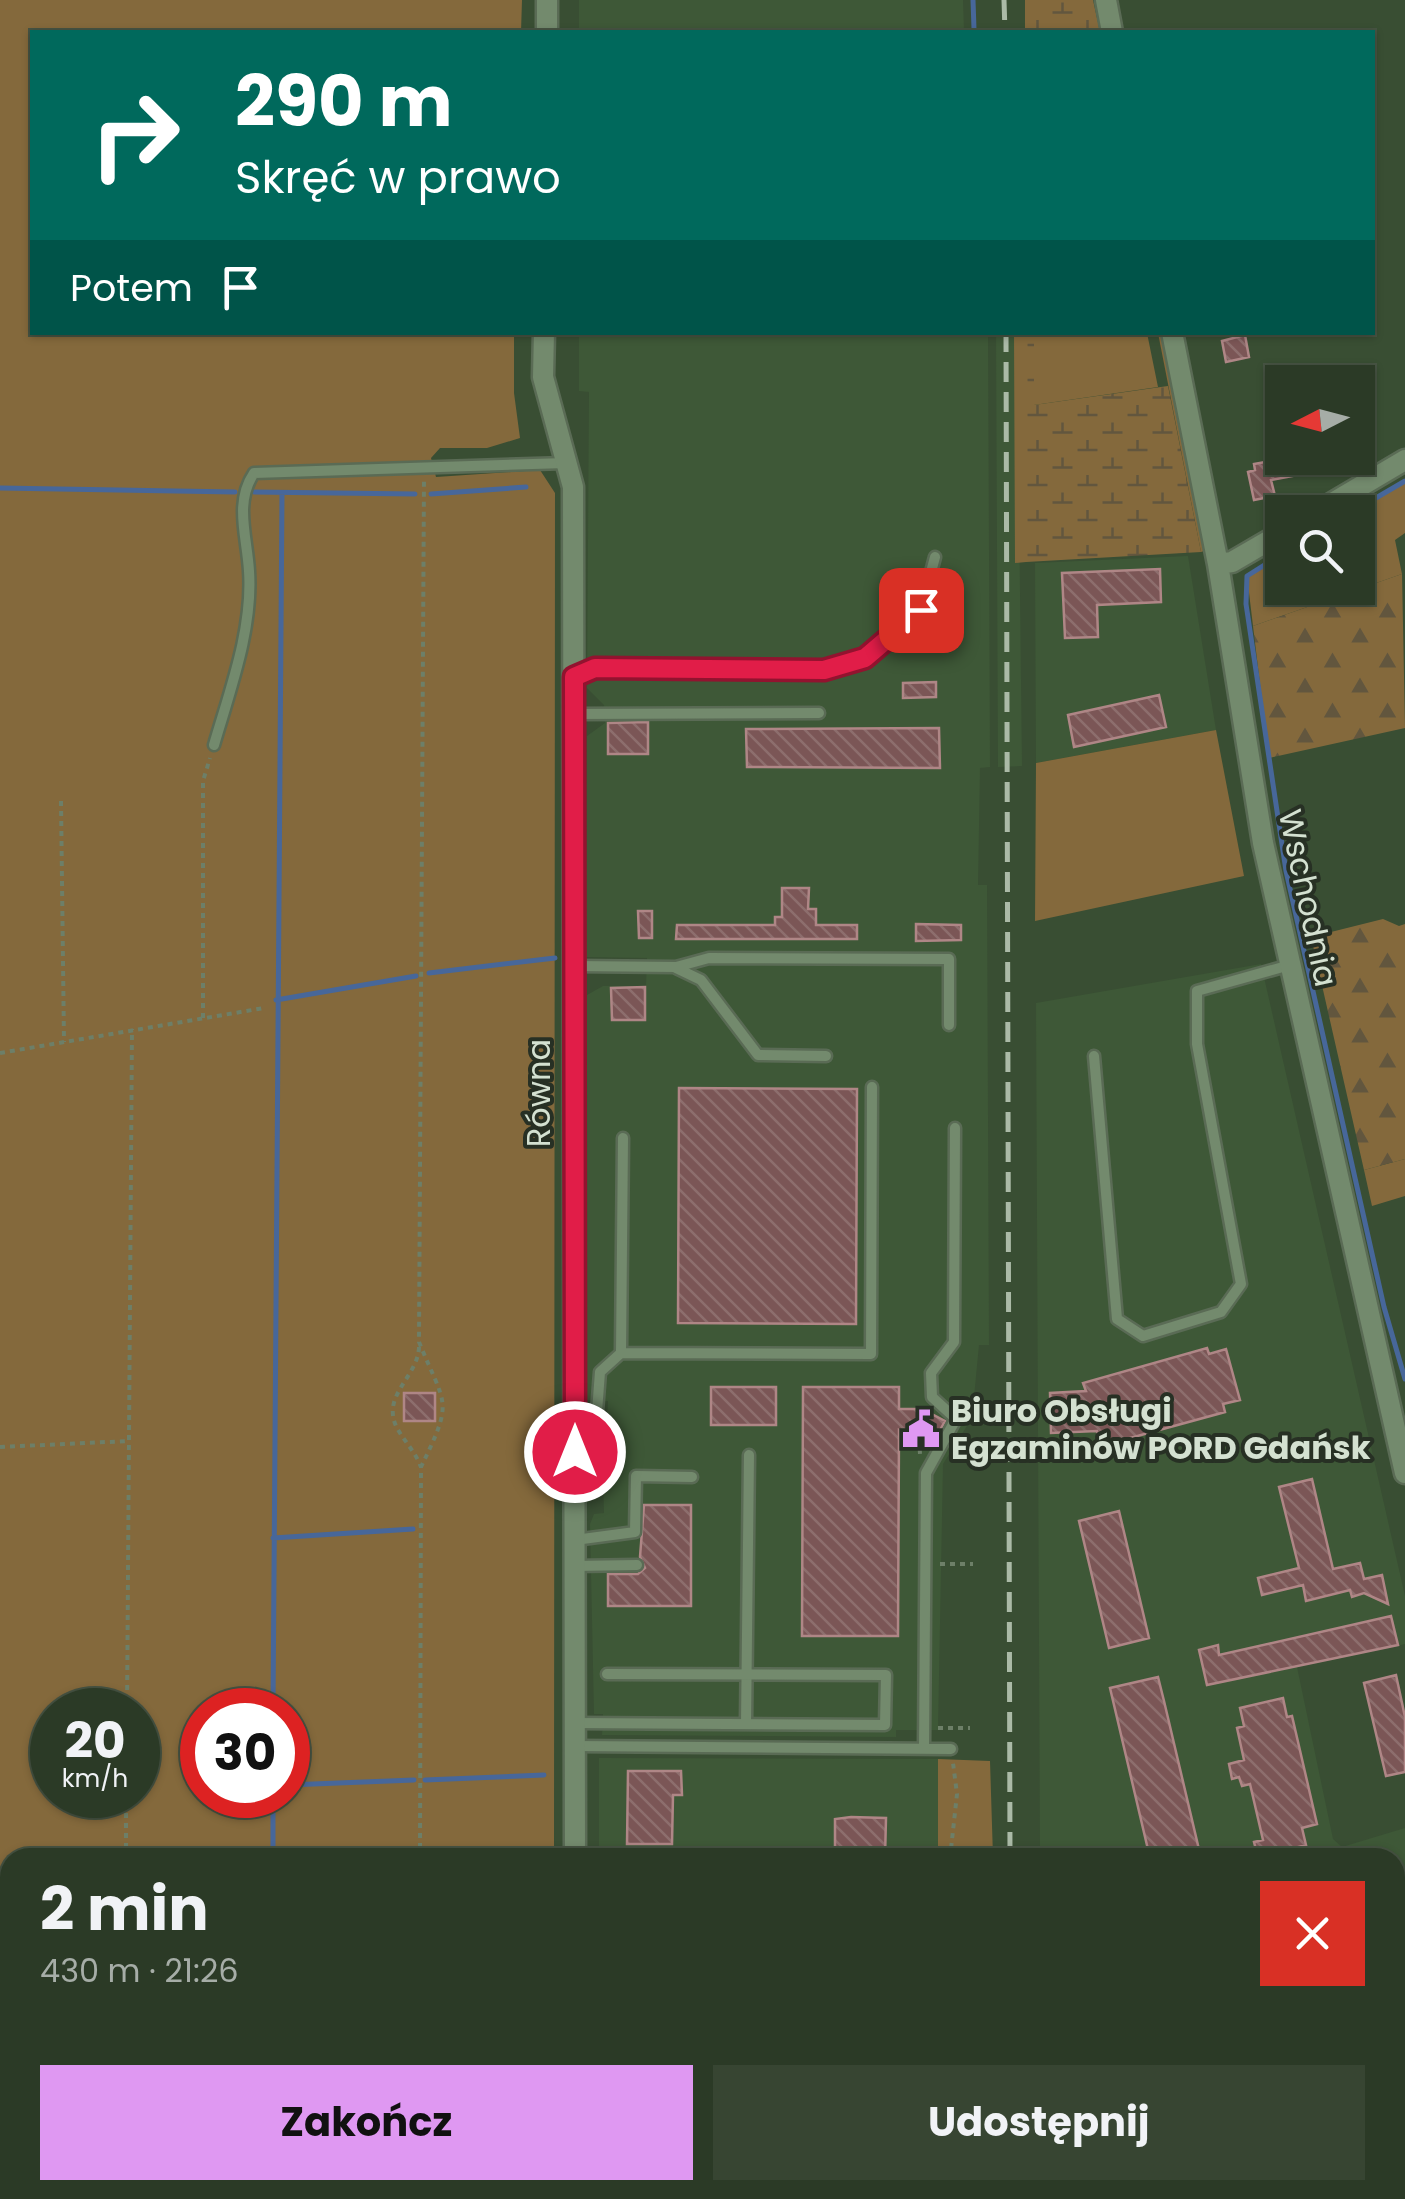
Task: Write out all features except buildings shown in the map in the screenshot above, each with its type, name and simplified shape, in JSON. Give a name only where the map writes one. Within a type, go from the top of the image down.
[{"type":"street","points":[[547,0],[547,30]]},
{"type":"street","points":[[1106,0],[1112,30]]},
{"type":"street","name":"Równa","points":[[544,335],[543,377],[573,487],[576,1848]]},
{"type":"street","name":"Wschodnia","points":[[1173,335],[1218,564],[1264,844],[1405,1474]]},
{"type":"street","points":[[1346,495],[1405,460]]},
{"type":"street","points":[[1218,564],[1232,562],[1265,543]]},
{"type":"lane","points":[[214,746],[246,627],[250,595],[242,498],[254,473],[265,469],[424,469],[567,463]]},
{"type":"lane","points":[[574,677],[595,668],[824,670],[865,658],[921,610],[935,557]]},
{"type":"lane","points":[[574,714],[819,712]]},
{"type":"lane","points":[[574,966],[676,967],[708,958],[950,959],[949,1025]]},
{"type":"lane","points":[[1094,1056],[1117,1319],[1143,1336],[1221,1312],[1242,1284],[1197,1044],[1197,990],[1291,965]]},
{"type":"lane","points":[[676,967],[700,980],[758,1056],[826,1056]]},
{"type":"lane","points":[[575,1425],[596,1426],[600,1372],[621,1352],[871,1354],[872,1087]]},
{"type":"lane","points":[[924,1749],[926,1472],[956,1420],[932,1397],[931,1373],[954,1342],[955,1128]]},
{"type":"lane","points":[[621,1352],[622,1138]]},
{"type":"lane","points":[[746,1724],[748,1455]]},
{"type":"lane","points":[[574,1540],[636,1532],[636,1476],[692,1476]]},
{"type":"lane","points":[[574,1566],[637,1565]]},
{"type":"lane","points":[[575,1723],[886,1725],[886,1675],[607,1674]]},
{"type":"lane","points":[[575,1746],[950,1749]]},
{"type":"path","points":[[421,1467],[393,1412],[395,1392],[418,1362],[419,1342],[424,469]]},
{"type":"path","points":[[203,1018],[203,781],[214,746]]},
{"type":"path","points":[[62,800],[64,1042]]},
{"type":"path","points":[[0,1052],[264,1008]]},
{"type":"path","points":[[126,1688],[132,1029]]},
{"type":"path","points":[[419,1342],[445,1396],[444,1414],[421,1467],[420,1848]]},
{"type":"path","points":[[0,1447],[129,1440]]},
{"type":"path","points":[[935,1564],[972,1564]]},
{"type":"path","points":[[934,1728],[970,1728]]},
{"type":"path","points":[[951,1848],[958,1794],[953,1769]]},
{"type":"path","points":[[126,1818],[126,1848]]},
{"type":"shaded area","points":[[579,0],[963,0],[964,30],[579,30]]},
{"type":"shaded area","points":[[579,335],[988,335],[990,767],[980,768],[978,885],[987,885],[989,1345],[979,1345],[972,1418],[943,1464],[938,1730],[896,1730],[896,1737],[602,1735],[603,1714],[594,1714],[590,1524],[594,1514],[604,1513],[602,1440],[606,1439],[608,1401],[586,1400],[587,995],[603,986],[646,986],[647,958],[586,957],[587,736],[605,723],[604,705],[587,688],[589,392],[579,391]]},
{"type":"shaded area","points":[[996,335],[1017,335],[1022,766],[998,767]]},
{"type":"shaded area","points":[[1188,556],[1216,730],[1036,763],[1035,563]]},
{"type":"shaded area","points":[[1261,964],[1405,1596],[1405,1644],[1297,1667],[1333,1839],[1342,1847],[1405,1828],[1405,1848],[1040,1848],[1036,1003]]},
{"type":"shaded area","points":[[599,1758],[938,1759],[938,1848],[599,1848]]},
{"type":"green space","points":[[0,0],[522,0],[521,30],[30,30],[30,335],[514,335],[514,393],[520,438],[487,448],[440,448],[431,458],[436,477],[540,470],[555,493],[554,1848],[0,1848]]},
{"type":"green space","points":[[1025,0],[1093,0],[1100,30],[1025,30]]},
{"type":"green space","points":[[1014,335],[1026,335],[1026,562],[1015,563]]},
{"type":"green space","points":[[1026,335],[1034,335],[1034,405],[1168,386],[1201,552],[1026,562]]},
{"type":"green space","points":[[1034,335],[1147,335],[1158,387],[1034,405]]},
{"type":"green space","points":[[1158,335],[1165,335],[1207,550],[1201,552]]},
{"type":"green space","points":[[1405,481],[1405,533],[1395,540],[1402,574],[1375,583],[1375,499]]},
{"type":"green space","points":[[1265,565],[1265,605],[1313,605],[1253,626],[1247,576]]},
{"type":"green space","points":[[1402,574],[1405,728],[1269,758],[1253,626],[1313,605],[1375,605],[1375,583]]},
{"type":"green space","points":[[1216,730],[1244,876],[1035,921],[1036,763]]},
{"type":"green space","points":[[1383,919],[1399,926],[1405,924],[1405,1159],[1364,1170],[1311,937]]},
{"type":"green space","points":[[1405,1159],[1405,1196],[1372,1206],[1364,1170]]},
{"type":"green space","points":[[938,1759],[990,1761],[993,1848],[938,1848]]},
{"type":"waterway","points":[[973,0],[974,29]]},
{"type":"waterway","points":[[1375,499],[1405,481]]},
{"type":"waterway","points":[[431,494],[526,487]]},
{"type":"waterway","points":[[0,488],[235,492]]},
{"type":"waterway","points":[[254,492],[415,494]]},
{"type":"waterway","points":[[273,1688],[282,493]]},
{"type":"waterway","points":[[1265,565],[1247,576],[1246,604],[1286,871],[1384,1307],[1405,1379]]},
{"type":"waterway","points":[[429,973],[555,958]]},
{"type":"waterway","points":[[276,1000],[416,976]]},
{"type":"waterway","points":[[273,1538],[413,1529]]},
{"type":"waterway","points":[[425,1780],[544,1775]]},
{"type":"waterway","points":[[310,1784],[414,1780]]},
{"type":"waterway","points":[[273,1818],[273,1848]]},
{"type":"railway","points":[[1004,0],[1005,30]]},
{"type":"railway","points":[[1006,335],[1010,1848]]},
{"type":"place","name":"Biuro Obsługi Egzaminów PORD Gdańsk","points":[[921,1429]]},
{"type":"route","points":[[575,1452],[574,677],[595,668],[824,670],[865,658],[921,610]]}]
